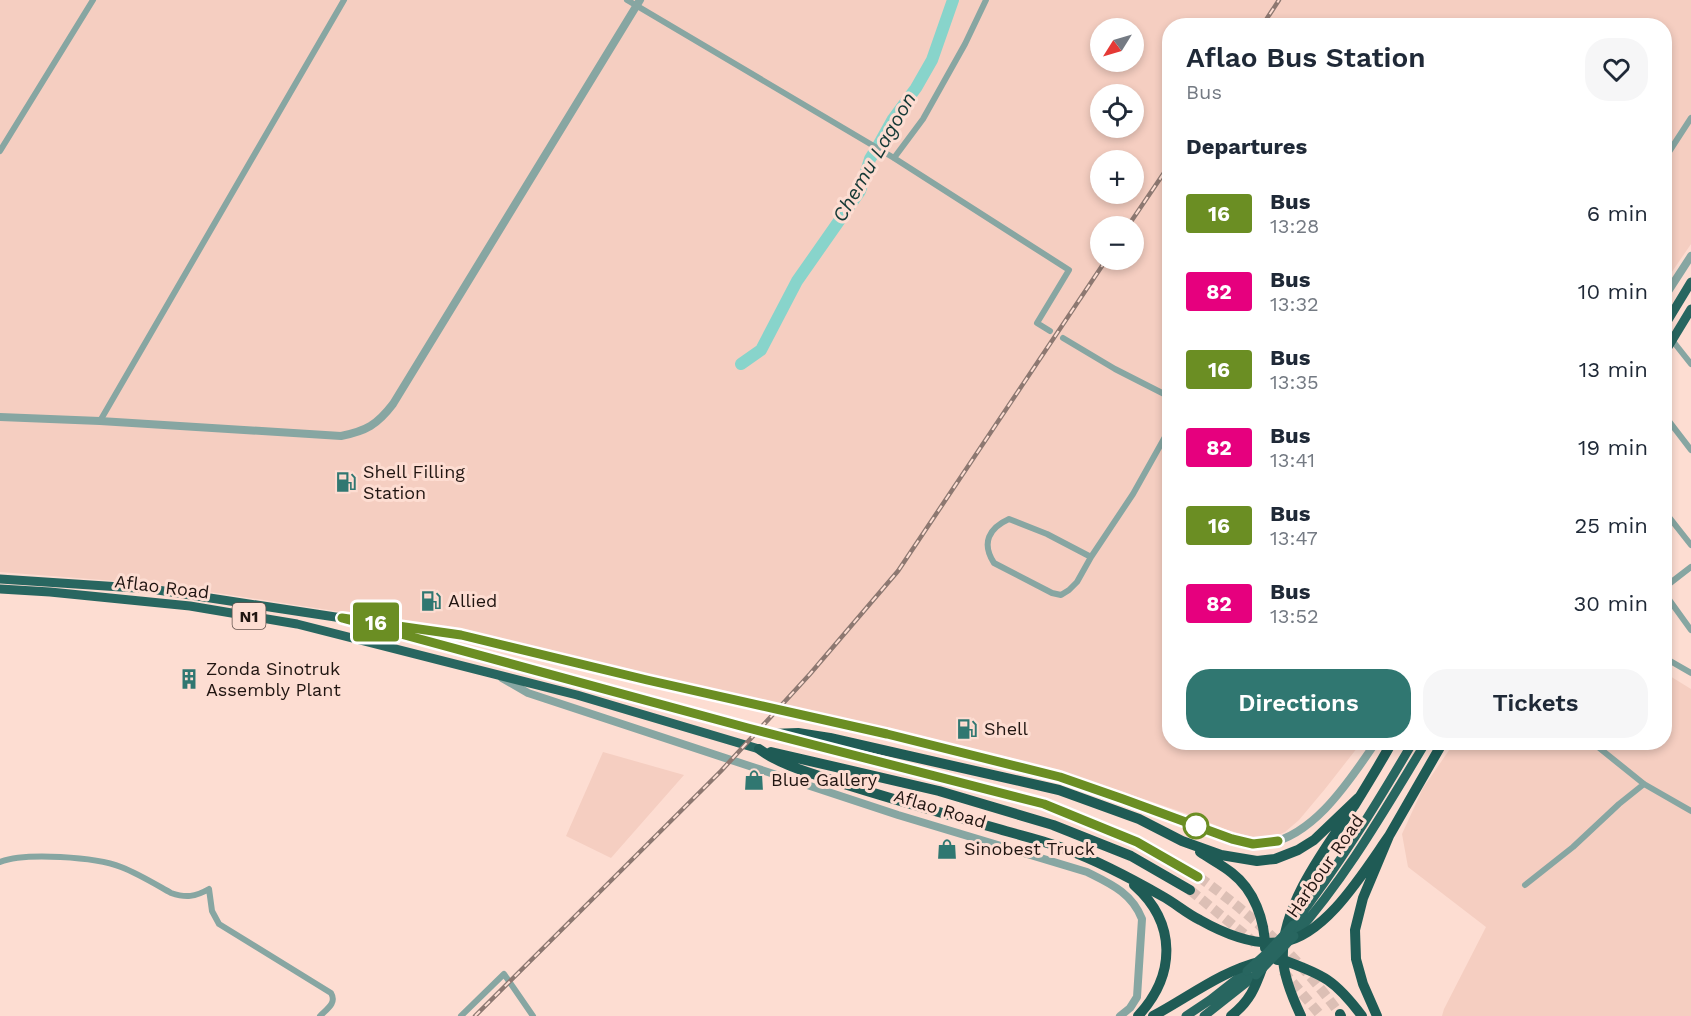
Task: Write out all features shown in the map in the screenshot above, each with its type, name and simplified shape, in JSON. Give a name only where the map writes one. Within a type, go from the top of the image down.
[{"type":"highway","points":[[1672,313],[1691,282]]},
{"type":"highway","points":[[1672,340],[1690,311]]},
{"type":"highway","name":"Aflao Road","points":[[0,579],[151,589],[342,618],[771,734],[1044,804],[1137,842],[1198,877]]},
{"type":"highway","name":"Aflao Road","points":[[0,589],[190,606],[297,624],[341,634],[587,698],[759,750],[939,791],[1053,825],[1131,856],[1190,890]]},
{"type":"highway","points":[[771,734],[798,733],[830,738],[1059,790],[1139,819],[1182,841],[1234,874],[1253,898],[1262,919],[1265,960],[1255,989],[1240,1009],[1231,1016]]},
{"type":"highway","points":[[759,750],[790,766],[857,788],[1068,849],[1165,897],[1198,920],[1244,938],[1265,942],[1284,942],[1308,931],[1336,908],[1389,836],[1438,750]]},
{"type":"highway","points":[[1301,1016],[1291,996],[1283,960],[1284,942],[1291,912],[1303,885],[1387,750]]},
{"type":"highway","name":"Harbour Road","points":[[1189,1014],[1254,965],[1293,925],[1349,847],[1408,750]]},
{"type":"highway","name":"Harbour Road","points":[[1204,1016],[1256,975],[1317,910],[1337,883],[1421,750]]},
{"type":"highway","points":[[1182,841],[1221,855],[1257,861],[1275,859],[1298,850],[1314,840],[1358,798]]},
{"type":"highway","points":[[1377,1016],[1356,959],[1355,930],[1363,898],[1389,836]]},
{"type":"highway","points":[[1120,873],[1151,902],[1163,926],[1167,951],[1166,969],[1157,992],[1134,1012]]},
{"type":"highway","points":[[1153,1016],[1226,973],[1265,960],[1283,960],[1316,972],[1331,981],[1362,1016]]},
{"type":"street","points":[[0,151],[93,0]]},
{"type":"street","points":[[100,421],[344,0]]},
{"type":"street","points":[[627,0],[638,3],[894,158],[1069,270],[1037,323],[1050,331]]},
{"type":"street","points":[[894,158],[923,119],[965,44],[986,0]]},
{"type":"street","points":[[0,417],[341,436],[358,433],[371,427],[393,404],[638,3]]},
{"type":"street","points":[[1672,147],[1691,118]]},
{"type":"street","points":[[1672,285],[1691,256]]},
{"type":"street","points":[[1063,338],[1114,369],[1162,393]]},
{"type":"street","points":[[1672,340],[1691,364]]},
{"type":"street","points":[[1672,425],[1691,449]]},
{"type":"street","points":[[1091,557],[1047,534],[1009,519],[999,524],[990,533],[987,544],[989,555],[994,563],[1052,593],[1061,595],[1077,582],[1133,494],[1162,442]]},
{"type":"street","points":[[1672,521],[1691,545]]},
{"type":"street","points":[[1672,582],[1691,567]]},
{"type":"street","points":[[1672,604],[1691,630]]},
{"type":"street","name":"Aflao Road","points":[[342,618],[461,635],[971,754],[1060,777],[1232,839],[1253,844],[1278,841]]},
{"type":"street","points":[[1672,662],[1691,673]]},
{"type":"street","name":"Aflao Road","points":[[492,673],[528,693],[887,811],[1087,872],[1114,886],[1133,900],[1142,919],[1134,1012]]},
{"type":"street","name":"Harbour Road","points":[[1278,841],[1297,833],[1311,823],[1334,799],[1370,750]]},
{"type":"street","points":[[1602,750],[1644,784],[1691,812]]},
{"type":"street","points":[[1525,885],[1573,847],[1618,804],[1644,784]]},
{"type":"street","points":[[0,862],[32,856],[86,859],[119,866],[180,896],[189,897],[209,889],[212,911],[219,924],[331,993],[332,1004],[320,1016]]},
{"type":"street","points":[[461,1016],[504,974],[533,1016]]},
{"type":"street","points":[[1120,1016],[1134,1012]]},
{"type":"shaded area","points":[[0,0],[1691,0],[1691,244],[1672,272],[1672,18],[1162,18],[1162,750],[1356,750],[1299,820],[1285,832],[1273,837],[1256,838],[1227,830],[1191,815],[1069,774],[889,729],[746,700],[479,637],[400,621],[141,583],[0,572]]},
{"type":"shaded area","points":[[1672,677],[1691,689],[1691,1016],[1442,1016],[1486,927],[1408,867],[1402,834],[1423,788],[1449,750],[1672,750]]},
{"type":"shaded area","points":[[603,752],[684,775],[611,858],[566,836]]},
{"type":"waterway","name":"Chemu Lagoon","points":[[741,364],[761,350],[797,281],[860,191],[870,159],[932,60],[953,0]]},
{"type":"tunnel","points":[[1199,877],[1275,939],[1308,974],[1340,1014]]},
{"type":"tunnel","points":[[1190,890],[1255,943]]},
{"type":"tunnel","points":[[1283,971],[1321,1016]]},
{"type":"railway","points":[[1267,18],[1279,0]]},
{"type":"railway","points":[[1135,216],[1162,176]]},
{"type":"railway","points":[[475,1016],[721,771],[810,674],[898,571],[1099,270]]},
{"type":"bus line","name":"16","points":[[1198,877],[1137,842],[1044,804],[748,728],[342,618],[461,635],[971,754],[1060,777],[1232,839],[1253,844],[1278,841]]},
{"type":"place","name":"Shell Filling Station","points":[[346,482]]},
{"type":"place","name":"Allied","points":[[431,601]]},
{"type":"place","name":"Zonda Sinotruk Assembly Plant","points":[[189,679]]},
{"type":"place","name":"Shell","points":[[967,729]]},
{"type":"place","name":"Blue Gallery","points":[[754,780]]},
{"type":"place","name":"Sinobest Truck","points":[[947,849]]}]
